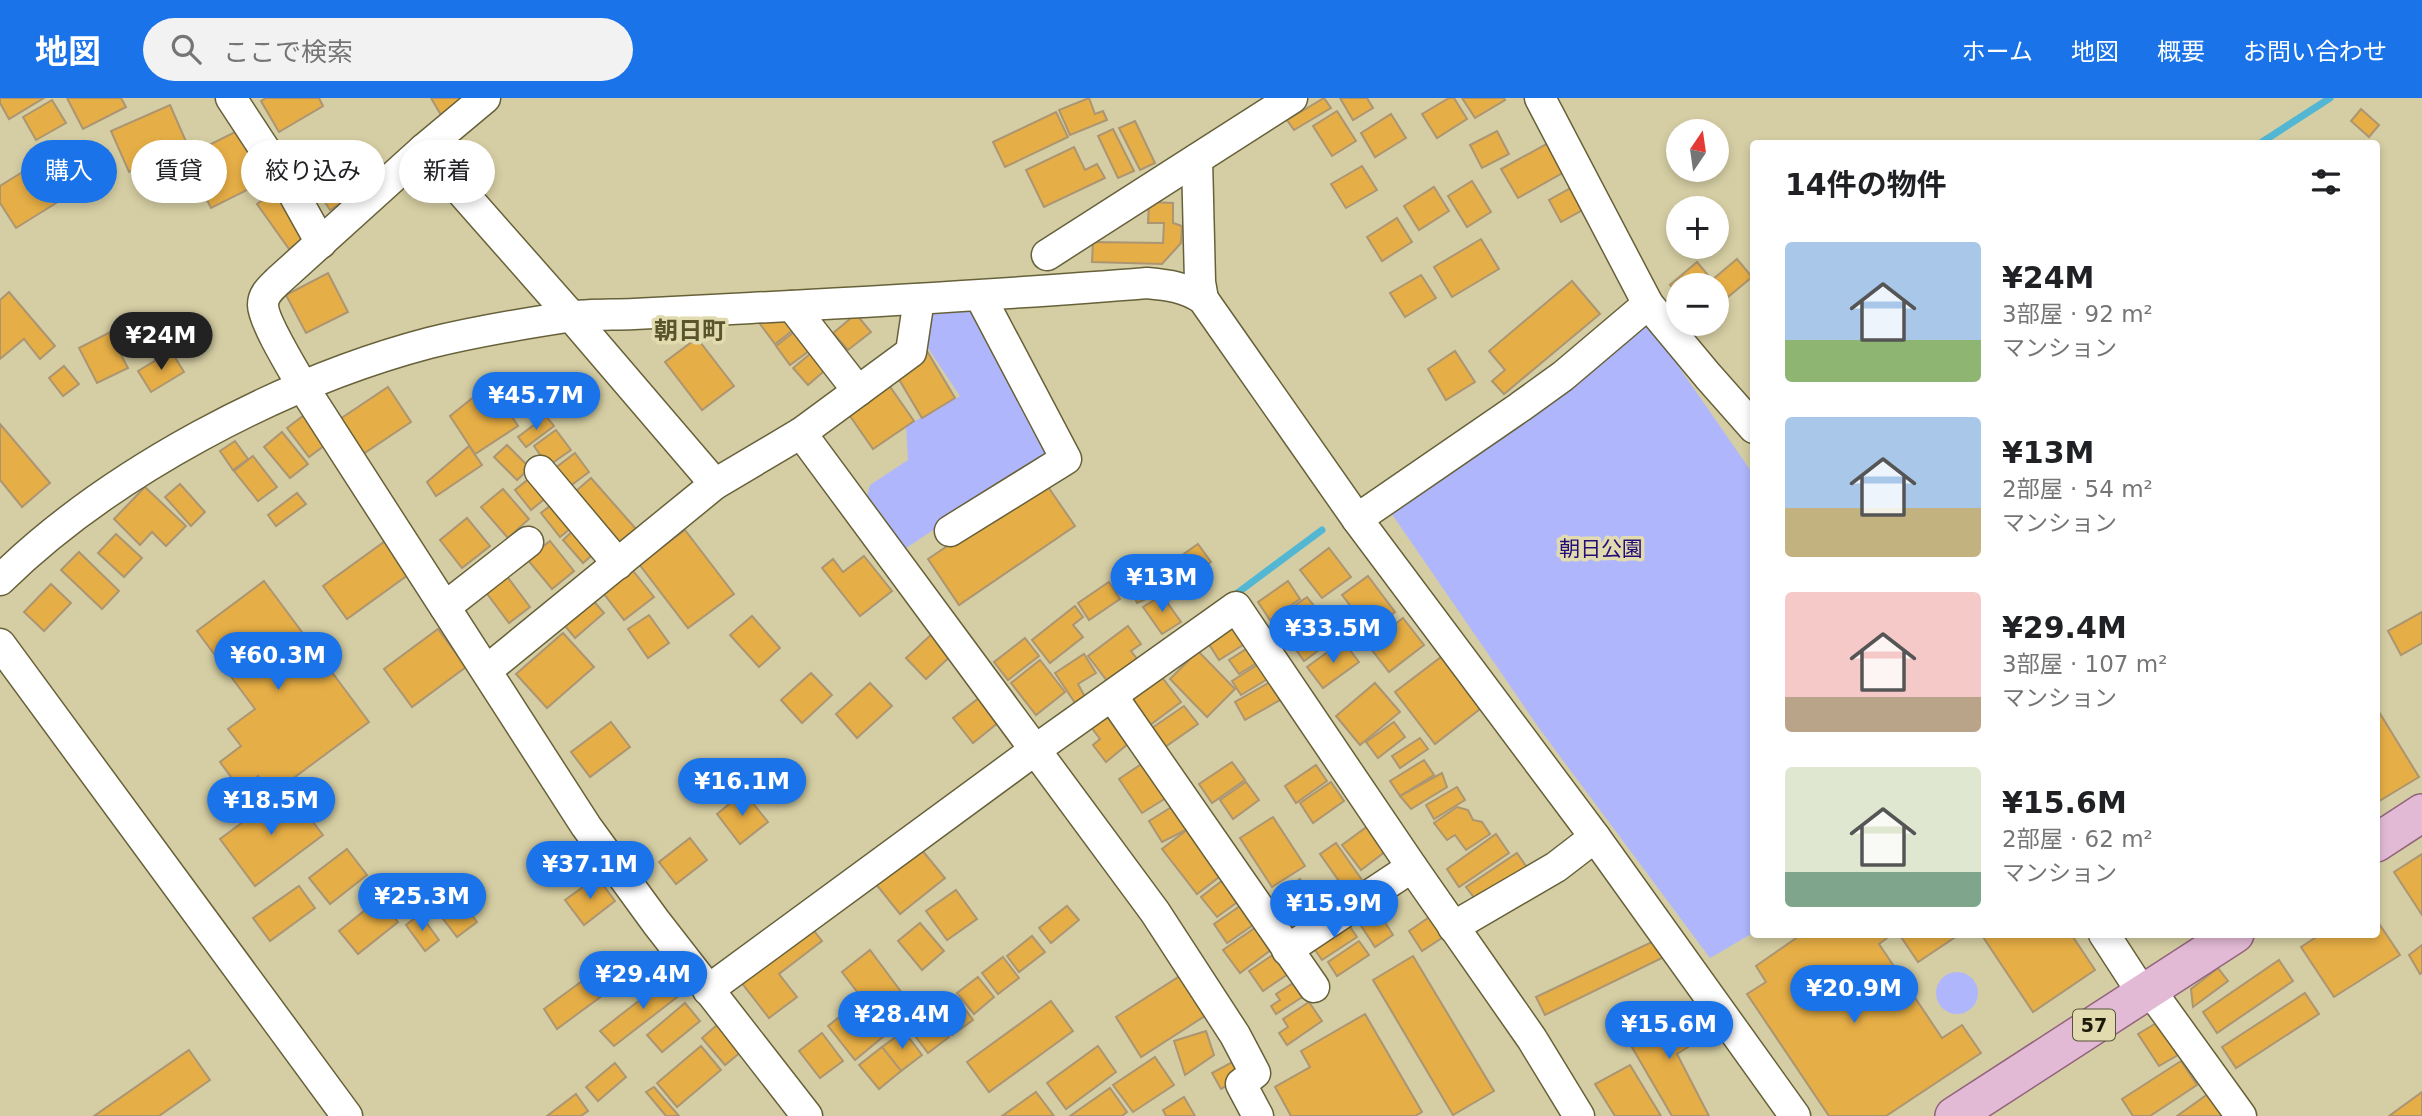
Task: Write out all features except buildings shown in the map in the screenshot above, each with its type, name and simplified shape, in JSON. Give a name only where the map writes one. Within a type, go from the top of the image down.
[{"type":"main road","points":[[2380,840],[2422,813]]},
{"type":"main road","name":"57","points":[[1954,1116],[2229,938]]},
{"type":"street","points":[[231,98],[292,191],[321,243]]},
{"type":"street","points":[[435,140],[485,98]]},
{"type":"street","points":[[1047,255],[1292,98]]},
{"type":"street","points":[[1540,98],[1641,310],[1750,424]]},
{"type":"street","points":[[1197,159],[1200,282],[1203,299]]},
{"type":"street","points":[[399,172],[266,293],[263,306],[281,350],[586,826],[656,922],[807,1116]]},
{"type":"street","points":[[472,203],[715,484]]},
{"type":"street","points":[[0,580],[19,561],[71,520],[138,473],[253,409],[366,362],[430,343],[572,317],[980,296],[1147,283],[1173,285],[1203,299],[1357,519],[1595,837],[1795,1116]]},
{"type":"street","points":[[950,531],[1066,458],[980,296]]},
{"type":"street","points":[[486,670],[715,484],[801,433],[911,352],[919,299]]},
{"type":"street","points":[[792,306],[858,391]]},
{"type":"street","points":[[1357,519],[1563,376],[1641,310]]},
{"type":"street","points":[[801,433],[1155,912],[1235,1035],[1255,1073],[1241,1084],[1258,1116]]},
{"type":"street","points":[[540,471],[618,564]]},
{"type":"street","points":[[444,607],[528,542]]},
{"type":"street","points":[[708,990],[1035,750],[1236,607],[1532,1039],[1579,1116]]},
{"type":"street","points":[[0,644],[347,1116]]},
{"type":"street","points":[[1112,696],[1314,987]]},
{"type":"street","points":[[1453,927],[1556,867],[1595,837]]},
{"type":"street","points":[[1287,950],[1412,867]]},
{"type":"street","points":[[2107,938],[2241,1116]]},
{"type":"green space","points":[[930,303],[975,303],[1050,453],[897,554],[865,504],[870,485],[908,460],[906,426],[960,396],[926,345]]},
{"type":"green space","name":"朝日公園","points":[[1645,318],[1750,470],[1750,935],[1710,958],[1539,728],[1387,507]]},
{"type":"green space","points":[[1957,972],[1972,978],[1978,993],[1972,1008],[1957,1014],[1942,1008],[1936,993],[1942,978]]},
{"type":"waterway","points":[[2265,140],[2330,98]]},
{"type":"waterway","points":[[1232,597],[1322,530]]},
{"type":"district","name":"朝日町","points":[[690,331]]}]
